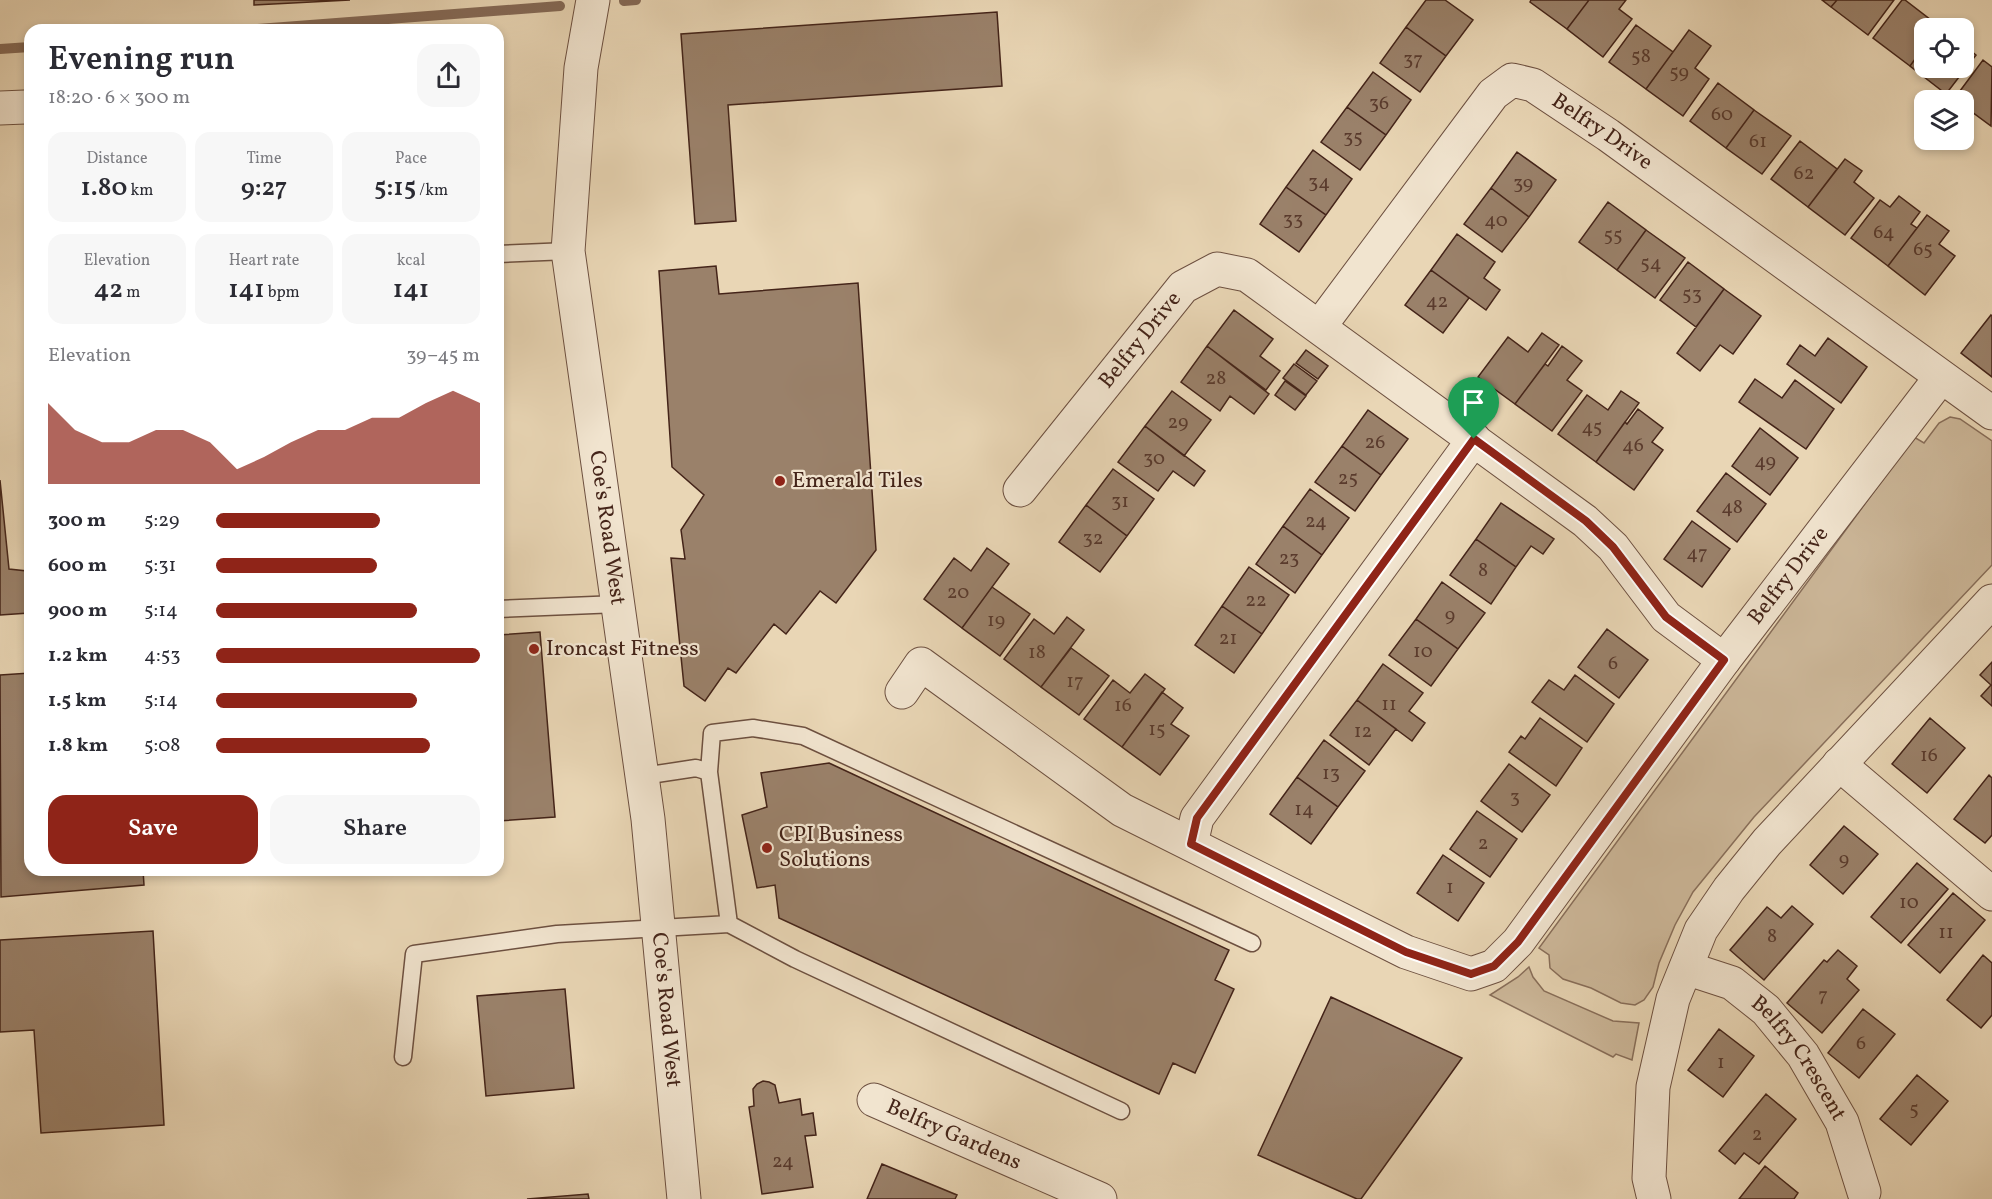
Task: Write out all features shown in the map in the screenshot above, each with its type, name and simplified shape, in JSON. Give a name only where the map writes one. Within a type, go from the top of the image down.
[{"type":"street","name":"Coe's Road West","points":[[593,0],[581,68],[568,251],[643,776],[684,1199]]},
{"type":"street","name":"Belfry Drive","points":[[1320,326],[1493,94],[1512,80],[1533,85],[1608,135],[1992,413]]},
{"type":"street","name":"Belfry Drive","points":[[1020,490],[1183,287],[1217,269],[1247,275],[1586,521],[1613,547],[1666,617],[1724,660]]},
{"type":"street","name":"Belfry Drive","points":[[902,692],[921,664],[1122,810],[1406,952],[1471,974],[1494,966],[1518,942],[1724,660],[1941,377]]},
{"type":"street","points":[[1191,844],[1197,818],[1474,439]]},
{"type":"street","points":[[1654,1199],[1649,1178],[1653,1087],[1672,999],[1701,930],[1729,889],[1767,842],[1992,601]]},
{"type":"street","points":[[1839,764],[1992,894]]},
{"type":"street","name":"Belfry Crescent","points":[[1686,968],[1732,983],[1766,1010],[1803,1055],[1842,1122],[1864,1192]]},
{"type":"street","name":"Belfry Gardens","points":[[874,1100],[1100,1199]]},
{"type":"lane","points":[[504,254],[568,251]]},
{"type":"lane","points":[[504,609],[618,604]]},
{"type":"lane","points":[[729,924],[709,772],[712,734],[753,728],[803,736],[1252,943]]},
{"type":"lane","points":[[643,776],[696,768],[709,772]]},
{"type":"lane","points":[[403,1057],[414,954],[556,934],[729,924],[795,959],[1121,1112]]},
{"type":"shaded area","points":[[1950,417],[1960,419],[1992,441],[1992,565],[1754,817],[1693,892],[1675,925],[1659,963],[1653,987],[1644,1000],[1635,1005],[1621,1003],[1591,988],[1563,979],[1550,968],[1549,955],[1539,948],[1914,437],[1924,443],[1939,423]]},
{"type":"shaded area","points":[[1529,967],[1533,977],[1544,991],[1613,1021],[1639,1023],[1632,1060],[1616,1054],[1613,1057],[1490,995]]},
{"type":"building","points":[[254,0],[350,0],[254,5]]},
{"type":"building","points":[[1426,0],[1445,0],[1473,20],[1446,56],[1406,27]]},
{"type":"building","points":[[1531,0],[1589,0],[1567,29],[1530,2]]},
{"type":"building","points":[[1589,0],[1626,0],[1619,9],[1632,19],[1603,57],[1567,29]]},
{"type":"building","points":[[1822,0],[1837,0],[1831,7]]},
{"type":"building","points":[[1837,0],[1894,0],[1868,35],[1831,7]]},
{"type":"building","points":[[1902,0],[1928,18],[1914,18],[1914,61],[1910,66],[1873,38]]},
{"type":"building","points":[[997,12],[1002,86],[728,105],[736,221],[695,224],[681,34]]},
{"type":"building","points":[[1636,25],[1673,52],[1646,89],[1609,62]]},
{"type":"building","points":[[1406,27],[1446,56],[1420,92],[1380,63]]},
{"type":"building","points":[[1689,30],[1711,46],[1695,68],[1709,79],[1683,116],[1646,89]]},
{"type":"building","points":[[1983,60],[1992,67],[1991,126],[1974,113],[1974,90],[1961,90],[1970,78],[1974,78],[1974,72]]},
{"type":"building","points":[[1373,72],[1411,100],[1386,135],[1347,107]]},
{"type":"building","points":[[1925,78],[1958,78],[1949,90],[1941,90]]},
{"type":"building","points":[[1718,83],[1754,110],[1726,148],[1690,121]]},
{"type":"building","points":[[1347,107],[1386,135],[1360,170],[1321,142]]},
{"type":"building","points":[[1754,110],[1791,136],[1762,174],[1726,148]]},
{"type":"building","points":[[1800,141],[1837,169],[1808,207],[1771,179]]},
{"type":"building","points":[[1313,150],[1352,179],[1326,215],[1286,187]]},
{"type":"building","points":[[1517,152],[1556,180],[1529,217],[1491,188]]},
{"type":"building","points":[[1845,159],[1862,171],[1854,182],[1874,198],[1845,235],[1808,207]]},
{"type":"building","points":[[1286,187],[1326,215],[1299,252],[1260,224]]},
{"type":"building","points":[[1491,188],[1529,217],[1502,252],[1464,224]]},
{"type":"building","points":[[1899,196],[1920,212],[1911,224],[1917,228],[1888,266],[1851,238],[1880,200],[1890,207]]},
{"type":"building","points":[[1608,202],[1646,230],[1617,270],[1579,242]]},
{"type":"building","points":[[1927,215],[1949,231],[1939,244],[1955,256],[1925,295],[1888,266]]},
{"type":"building","points":[[1646,230],[1685,258],[1655,298],[1617,270]]},
{"type":"building","points":[[1457,234],[1495,262],[1484,278],[1500,290],[1486,310],[1431,270]]},
{"type":"building","points":[[1688,262],[1724,289],[1696,327],[1660,300]]},
{"type":"building","name":"Emerald Tiles","points":[[716,266],[719,294],[858,283],[876,550],[836,603],[820,591],[786,634],[774,624],[736,673],[728,668],[705,701],[684,686],[671,558],[685,559],[681,530],[704,495],[672,467],[659,271]]},
{"type":"building","points":[[1431,270],[1469,298],[1443,333],[1405,305]]},
{"type":"building","points":[[1724,289],[1761,316],[1733,354],[1720,345],[1700,371],[1677,353]]},
{"type":"building","points":[[1234,310],[1273,339],[1260,356],[1280,371],[1266,390],[1207,346]]},
{"type":"building","points":[[1992,316],[1992,377],[1961,353]]},
{"type":"building","points":[[1542,333],[1559,345],[1515,404],[1478,377],[1508,337],[1528,352]]},
{"type":"building","points":[[1828,338],[1867,367],[1841,403],[1787,364],[1800,345],[1815,356]]},
{"type":"building","points":[[1207,346],[1269,394],[1254,414],[1230,396],[1220,411],[1181,382]]},
{"type":"building","points":[[1562,346],[1582,361],[1567,380],[1582,391],[1552,431],[1515,404],[1545,364],[1548,366]]},
{"type":"building","points":[[1306,350],[1328,366],[1318,379],[1296,363]]},
{"type":"building","points":[[1294,364],[1317,381],[1306,395],[1283,378]]},
{"type":"building","points":[[1755,379],[1782,398],[1795,380],[1834,409],[1806,449],[1739,402]]},
{"type":"building","points":[[1285,381],[1306,396],[1295,410],[1275,395]]},
{"type":"building","points":[[1172,391],[1211,420],[1184,456],[1145,426]]},
{"type":"building","points":[[1621,391],[1639,403],[1596,462],[1558,434],[1587,395],[1608,410]]},
{"type":"building","points":[[1638,409],[1663,428],[1652,442],[1663,450],[1634,490],[1596,462],[1625,422],[1627,424]]},
{"type":"building","points":[[1368,410],[1408,439],[1381,475],[1342,446]]},
{"type":"building","points":[[1145,426],[1205,471],[1194,486],[1173,471],[1158,491],[1118,462]]},
{"type":"building","points":[[1760,428],[1798,458],[1770,495],[1732,466]]},
{"type":"building","points":[[1342,446],[1381,475],[1355,511],[1315,482]]},
{"type":"building","points":[[1113,469],[1154,499],[1127,536],[1086,505]]},
{"type":"building","points":[[1726,473],[1766,504],[1737,542],[1697,511]]},
{"type":"building","points":[[0,480],[9,569],[24,571],[24,613],[0,615]]},
{"type":"building","points":[[1310,489],[1349,518],[1322,555],[1283,526]]},
{"type":"building","points":[[1501,503],[1554,539],[1543,554],[1531,546],[1516,567],[1476,539]]},
{"type":"building","points":[[1086,505],[1127,536],[1100,572],[1059,542]]},
{"type":"building","points":[[1692,521],[1730,549],[1702,587],[1664,559]]},
{"type":"building","points":[[1283,526],[1322,555],[1295,593],[1256,564]]},
{"type":"building","points":[[1476,539],[1516,567],[1491,604],[1450,575]]},
{"type":"building","points":[[987,548],[1009,564],[962,628],[924,599],[954,558],[971,571]]},
{"type":"building","points":[[1249,567],[1289,595],[1262,634],[1222,606]]},
{"type":"building","points":[[1442,582],[1485,613],[1458,649],[1416,619]]},
{"type":"building","points":[[992,587],[1030,614],[1000,656],[962,628]]},
{"type":"building","points":[[1222,606],[1262,634],[1234,673],[1195,645]]},
{"type":"building","points":[[1067,617],[1084,630],[1041,687],[1004,659],[1034,619],[1054,634]]},
{"type":"building","points":[[1416,619],[1458,649],[1431,686],[1389,655]]},
{"type":"building","points":[[1607,629],[1648,660],[1619,698],[1578,667]]},
{"type":"building","points":[[540,632],[555,817],[504,821],[504,635]]},
{"type":"building","points":[[1071,648],[1109,676],[1079,715],[1041,687]]},
{"type":"building","points":[[1992,662],[1992,706],[1981,696],[1991,685],[1980,675]]},
{"type":"building","points":[[1383,664],[1423,693],[1409,711],[1425,723],[1412,741],[1357,700]]},
{"type":"building","points":[[24,673],[24,876],[143,876],[144,885],[1,897],[0,675]]},
{"type":"building","points":[[1145,674],[1165,689],[1122,747],[1084,719],[1113,680],[1130,693]]},
{"type":"building","points":[[1575,675],[1614,704],[1587,742],[1532,702],[1549,680],[1564,690]]},
{"type":"building","points":[[1162,692],[1183,708],[1171,724],[1189,736],[1160,775],[1122,747]]},
{"type":"building","points":[[1357,700],[1396,729],[1369,765],[1330,735]]},
{"type":"building","points":[[1540,718],[1582,748],[1556,786],[1509,752],[1521,736],[1525,739]]},
{"type":"building","points":[[1930,718],[1965,748],[1927,793],[1892,764]]},
{"type":"building","points":[[1324,740],[1365,771],[1338,807],[1297,777]]},
{"type":"building","points":[[829,763],[1229,950],[1215,980],[1234,989],[1195,1073],[1173,1063],[1159,1094],[779,918],[775,885],[757,888],[742,815],[767,807],[761,773]]},
{"type":"building","points":[[1509,764],[1550,795],[1522,832],[1481,801]]},
{"type":"building","points":[[1989,775],[1992,778],[1992,835],[1985,843],[1954,819]]},
{"type":"building","points":[[1297,777],[1338,807],[1311,844],[1270,814]]},
{"type":"building","points":[[1477,811],[1517,839],[1490,877],[1450,849]]},
{"type":"building","points":[[1844,826],[1878,854],[1843,894],[1810,865]]},
{"type":"building","points":[[1443,855],[1484,883],[1458,921],[1417,893]]},
{"type":"building","points":[[1917,863],[1948,889],[1901,943],[1871,917]]},
{"type":"building","points":[[1953,893],[1985,920],[1940,973],[1908,945]]},
{"type":"building","points":[[1792,906],[1813,924],[1764,980],[1730,950],[1767,907],[1781,918]]},
{"type":"building","points":[[153,931],[164,1125],[41,1133],[34,1030],[0,1032],[0,940]]},
{"type":"building","points":[[1838,950],[1857,966],[1847,979],[1859,990],[1822,1033],[1787,1003],[1824,960],[1827,962]]},
{"type":"building","points":[[1983,955],[1992,963],[1992,1015],[1981,1028],[1947,1000]]},
{"type":"building","points":[[565,989],[574,1088],[486,1096],[477,996]]},
{"type":"building","points":[[1331,997],[1462,1058],[1361,1199],[1258,1155]]},
{"type":"building","points":[[1863,1009],[1895,1034],[1859,1078],[1828,1053]]},
{"type":"building","points":[[1719,1029],[1754,1056],[1723,1097],[1688,1070]]},
{"type":"building","points":[[1917,1075],[1948,1101],[1911,1145],[1880,1119]]},
{"type":"building","points":[[763,1081],[775,1085],[779,1103],[800,1099],[802,1115],[813,1113],[816,1135],[805,1136],[813,1187],[762,1194],[749,1107],[754,1106],[753,1089]]},
{"type":"building","points":[[1766,1094],[1796,1119],[1759,1164],[1744,1153],[1735,1164],[1719,1151]]},
{"type":"building","points":[[882,1164],[957,1195],[955,1199],[867,1199]]},
{"type":"building","points":[[1765,1166],[1798,1193],[1794,1199],[1739,1199]]},
{"type":"building","points":[[588,1194],[589,1199],[527,1199]]},
{"type":"waterway","points":[[624,1],[636,0]]},
{"type":"waterway","points":[[324,24],[560,6]]},
{"type":"waterway","points":[[0,49],[24,47]]},
{"type":"place","name":"Emerald Tiles","points":[[780,481]]},
{"type":"place","name":"Ironcast Fitness","points":[[534,649]]},
{"type":"place","name":"CPI Business Solutions","points":[[767,848]]},
{"type":"route","points":[[1474,439],[1586,521],[1631,568],[1666,617],[1724,660],[1518,942],[1494,966],[1471,974],[1406,952],[1191,844],[1197,818],[1474,439]]}]
